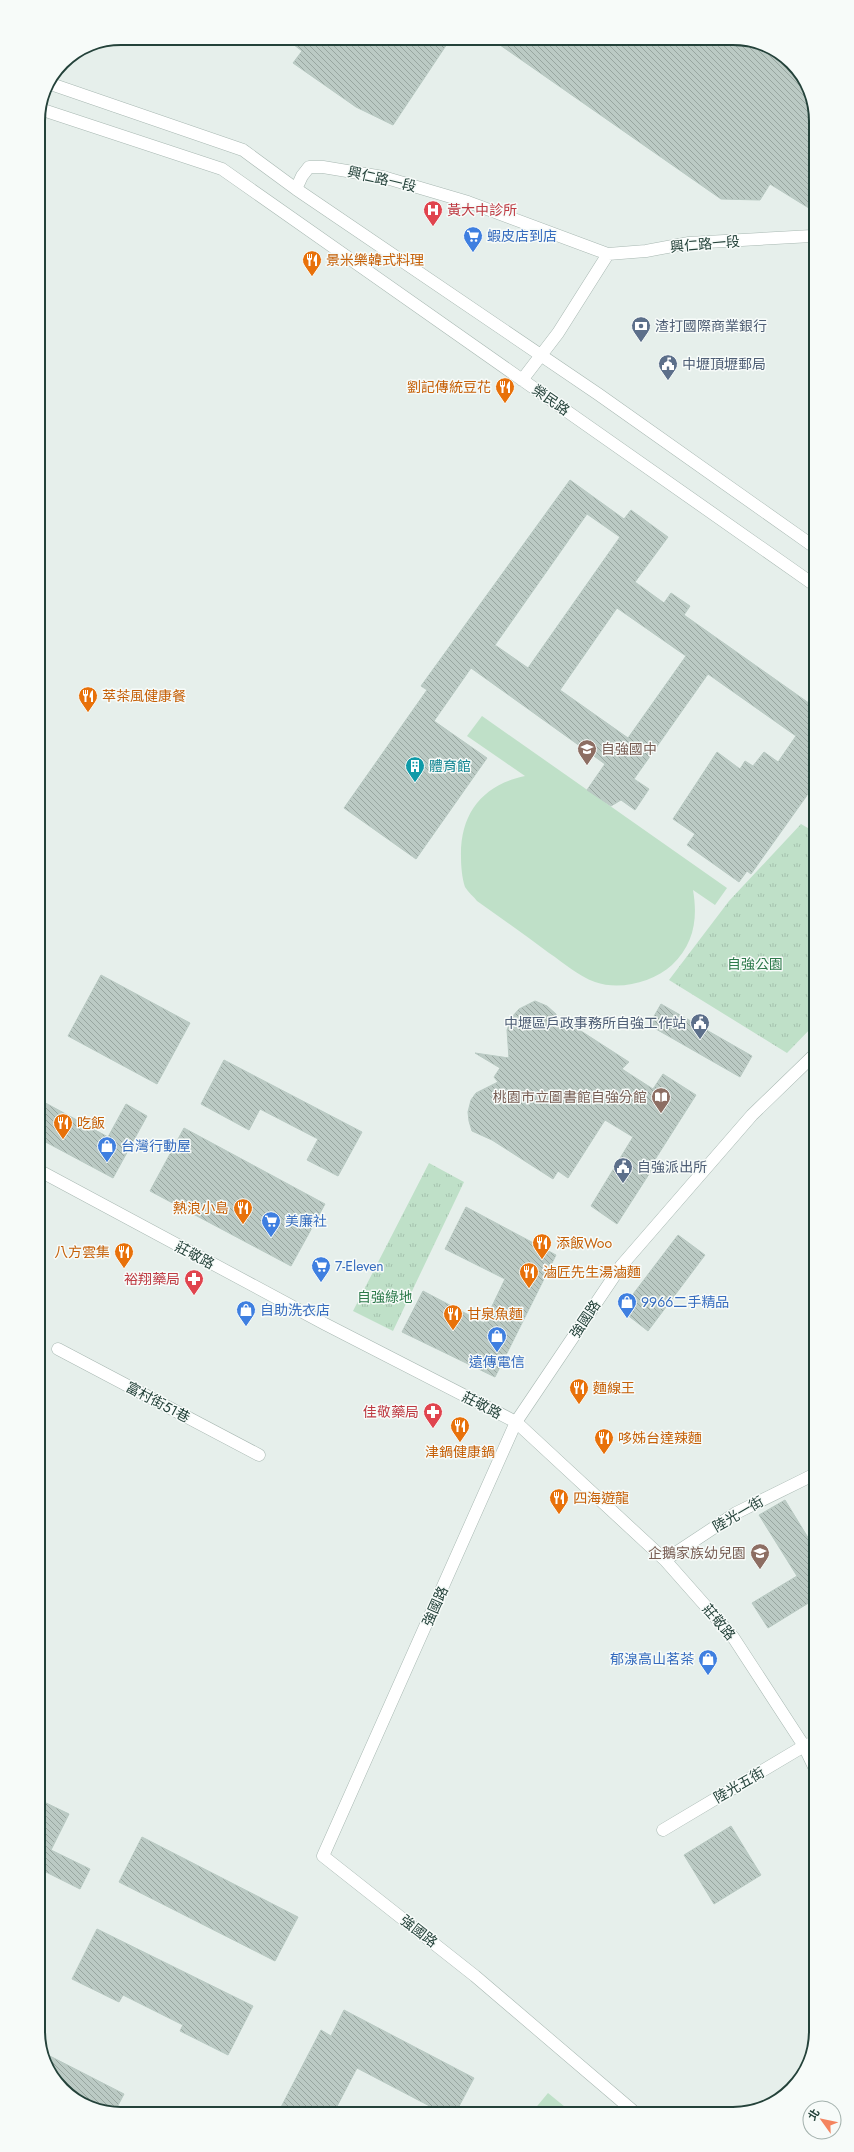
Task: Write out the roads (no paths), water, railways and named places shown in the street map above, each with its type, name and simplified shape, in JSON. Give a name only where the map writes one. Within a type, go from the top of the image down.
[{"type":"street","points":[[54,85],[243,150],[296,189],[541,354],[809,543]]},
{"type":"street","name":"榮民路","points":[[46,111],[222,169],[809,581]]},
{"type":"street","name":"興仁路一段","points":[[296,189],[302,176],[309,168],[323,167],[383,177],[468,202],[608,254],[646,251],[688,243],[809,236]]},
{"type":"street","points":[[522,380],[558,333],[608,254]]},
{"type":"street","name":"強國路","points":[[629,2107],[476,1976],[323,1856],[516,1422],[620,1266],[752,1115],[809,1060]]},
{"type":"street","name":"莊敬路","points":[[45,1174],[325,1324],[516,1422],[665,1560],[733,1637],[809,1743]]},
{"type":"street","name":"富村街51巷","points":[[58,1349],[259,1455]]},
{"type":"street","name":"陸光一街","points":[[665,1560],[736,1513],[809,1477]]},
{"type":"street","name":"陸光五街","points":[[662,1830],[809,1745]]},
{"type":"place","name":"黃大中診所","points":[[433,227]]},
{"type":"place","name":"蝦皮店到店","points":[[473,253]]},
{"type":"place","name":"景米樂韓式料理","points":[[312,277]]},
{"type":"place","name":"渣打國際商業銀行","points":[[641,343]]},
{"type":"place","name":"中壢頂壢郵局","points":[[668,381]]},
{"type":"place","name":"劉記傳統豆花","points":[[505,404]]},
{"type":"place","name":"萃茶風健康餐","points":[[88,713]]},
{"type":"place","name":"自強國中","points":[[587,766]]},
{"type":"place","name":"體育館","points":[[415,783]]},
{"type":"place","name":"中壢區戶政事務所自強工作站","points":[[700,1040]]},
{"type":"place","name":"桃園市立圖書館自強分館","points":[[661,1114]]},
{"type":"place","name":"吃飯","points":[[63,1140]]},
{"type":"place","name":"台灣行動屋","points":[[107,1163]]},
{"type":"place","name":"自強派出所","points":[[623,1184]]},
{"type":"place","name":"熱浪小島","points":[[243,1225]]},
{"type":"place","name":"美廉社","points":[[271,1238]]},
{"type":"place","name":"添飯Woo","points":[[542,1260]]},
{"type":"place","name":"八方雲集","points":[[124,1269]]},
{"type":"place","name":"7-Eleven","points":[[321,1283]]},
{"type":"place","name":"滷匠先生湯滷麵","points":[[529,1289]]},
{"type":"place","name":"裕翔藥局","points":[[194,1296]]},
{"type":"place","name":"9966二手精品","points":[[627,1319]]},
{"type":"place","name":"自助洗衣店","points":[[246,1327]]},
{"type":"place","name":"甘泉魚麵","points":[[453,1331]]},
{"type":"place","name":"遠傳電信","points":[[497,1353]]},
{"type":"place","name":"麵線王","points":[[579,1405]]},
{"type":"place","name":"佳敬藥局","points":[[433,1429]]},
{"type":"place","name":"津鍋健康鍋","points":[[460,1443]]},
{"type":"place","name":"哆姊台達辣麵","points":[[604,1455]]},
{"type":"place","name":"四海遊龍","points":[[559,1515]]},
{"type":"place","name":"企鵝家族幼兒園","points":[[760,1570]]},
{"type":"place","name":"郁湶高山茗茶","points":[[708,1676]]},
{"type":"park label","name":"自強公園","points":[[755,964]]},
{"type":"park label","name":"自強綠地","points":[[385,1297]]}]
